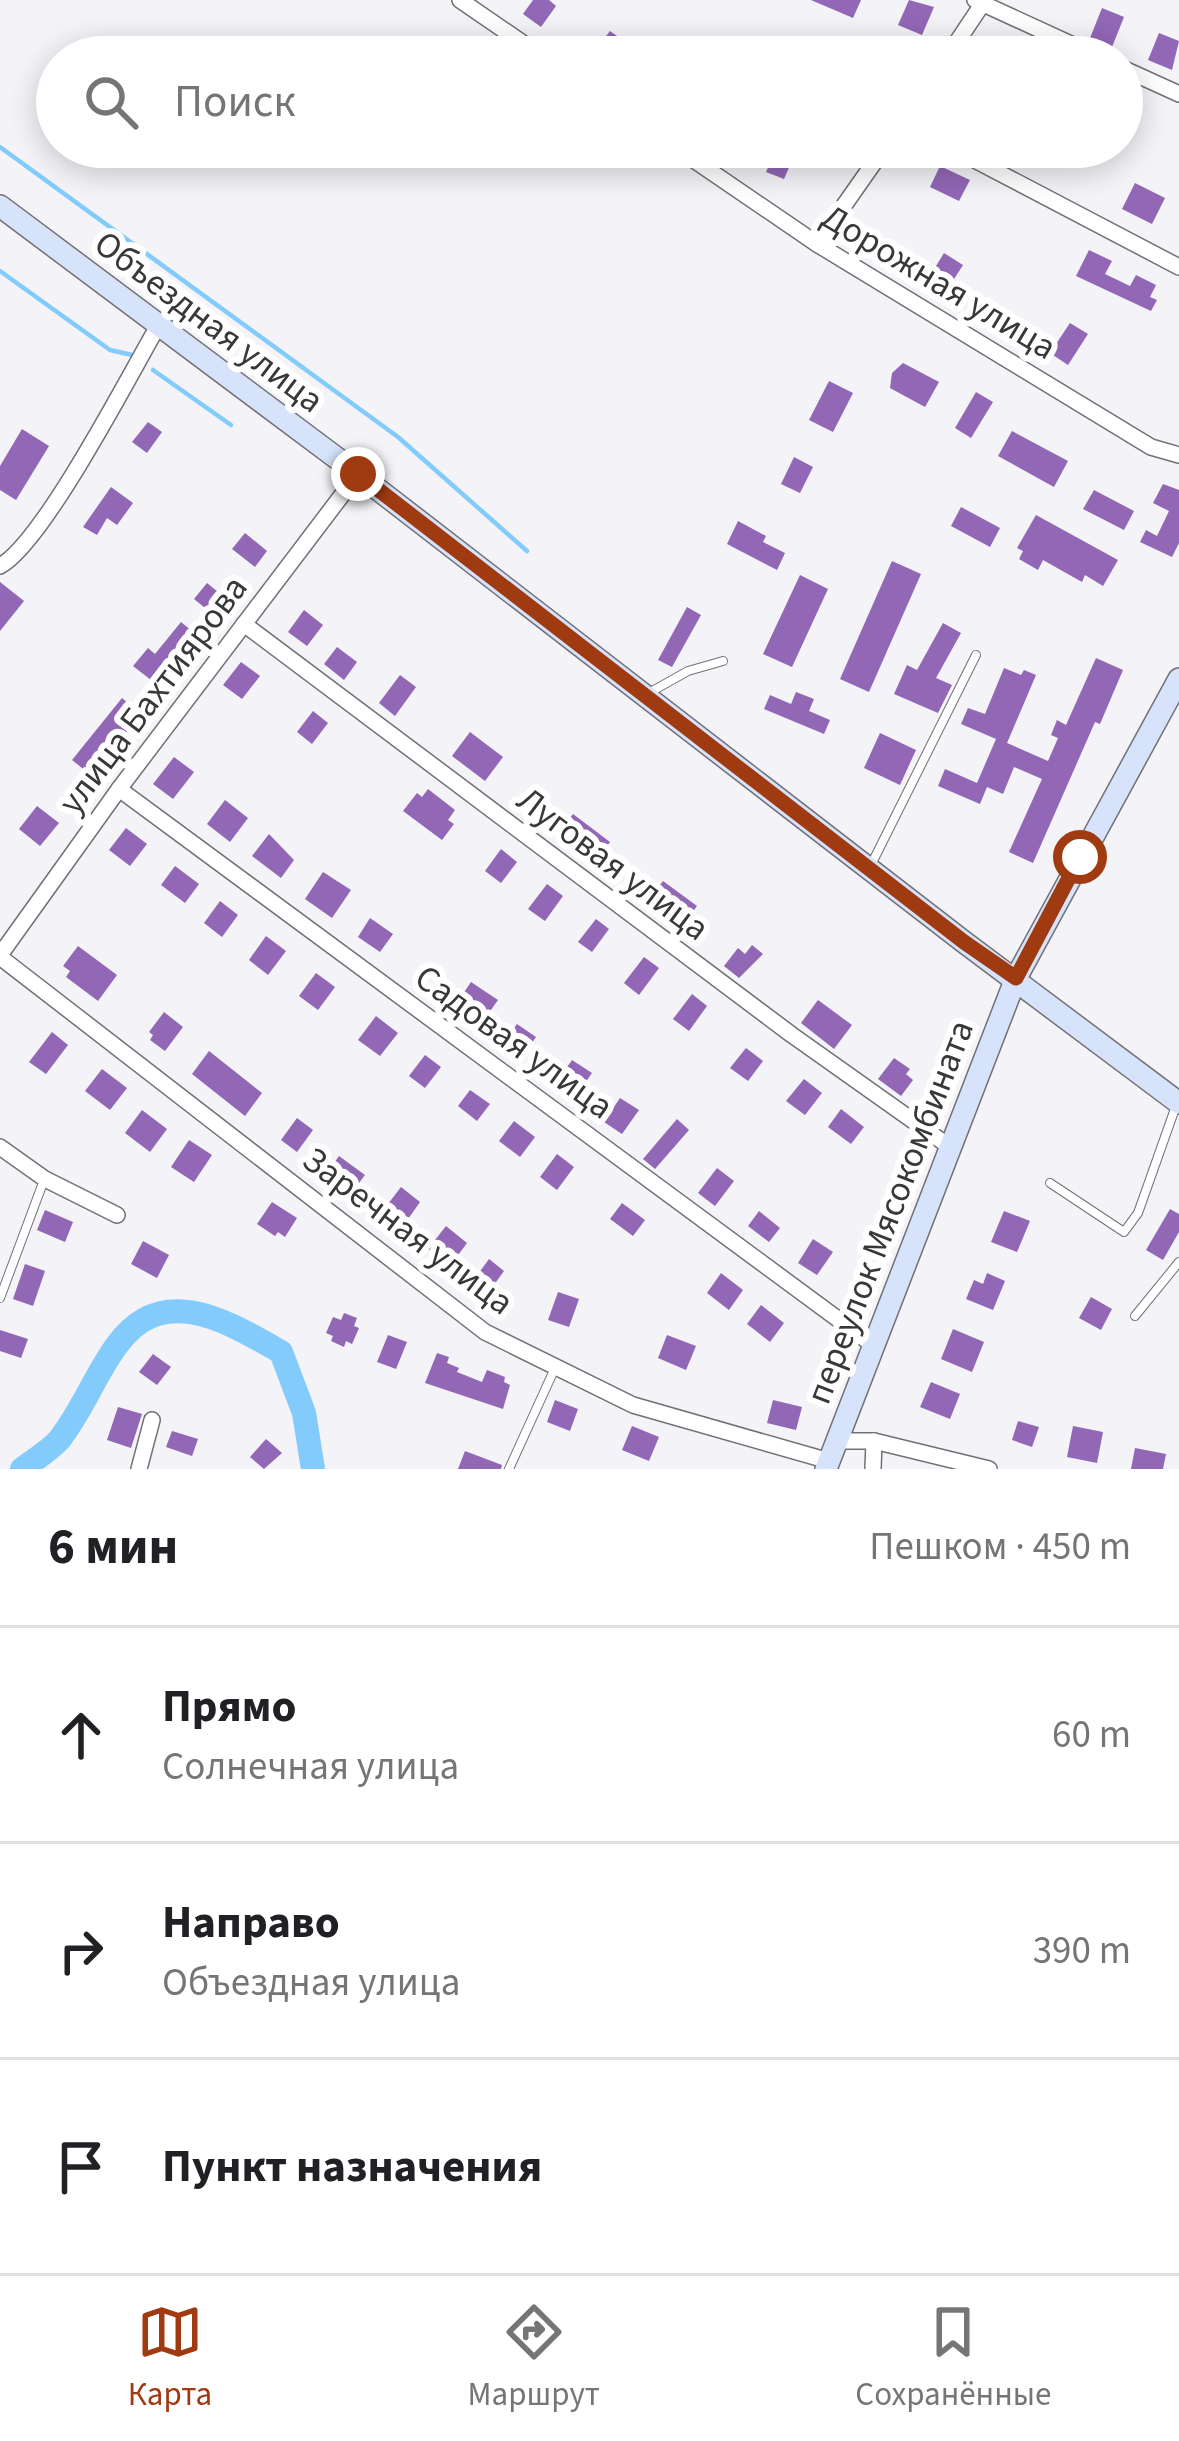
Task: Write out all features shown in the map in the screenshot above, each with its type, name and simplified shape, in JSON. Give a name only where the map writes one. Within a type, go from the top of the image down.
[{"type":"main road","name":"Объездная улица","points":[[0,206],[1178,1102]]},
{"type":"main road","name":"переулок Мясокомбината","points":[[831,1457],[1016,978],[1179,679]]},
{"type":"street","points":[[460,0],[512,36]]},
{"type":"street","points":[[960,36],[981,1],[1055,36]]},
{"type":"street","points":[[1143,78],[1179,94]]},
{"type":"street","name":"Дорожная улица","points":[[706,168],[817,244],[1151,447],[1179,455]]},
{"type":"street","points":[[817,244],[870,168]]},
{"type":"street","points":[[990,168],[1179,267]]},
{"type":"street","points":[[0,566],[13,559],[50,509],[158,326]]},
{"type":"street","name":"улица Бахтиярова","points":[[0,956],[119,789],[358,474]]},
{"type":"street","name":"Луговая улица","points":[[244,624],[739,996],[950,1147]]},
{"type":"street","name":"Садовая улица","points":[[119,789],[873,1345]]},
{"type":"street","name":"Заречная улица","points":[[0,956],[485,1332],[633,1405],[831,1457],[874,1442],[989,1469]]},
{"type":"street","points":[[0,1147],[45,1178],[117,1216]]},
{"type":"street","points":[[139,1469],[152,1420]]},
{"type":"street","points":[[873,1469],[874,1442]]},
{"type":"lane","points":[[869,868],[976,655]]},
{"type":"lane","points":[[645,694],[688,671],[723,661]]},
{"type":"lane","points":[[1051,1183],[1124,1232],[1138,1213],[1178,1102]]},
{"type":"lane","points":[[0,1298],[45,1178]]},
{"type":"lane","points":[[1136,1316],[1179,1262]]},
{"type":"lane","points":[[508,1469],[555,1366]]},
{"type":"building","points":[[533,0],[549,0],[556,6],[541,27],[523,14]]},
{"type":"building","points":[[811,0],[861,0],[853,18]]},
{"type":"building","points":[[909,0],[934,7],[922,35],[898,25]]},
{"type":"building","points":[[1102,8],[1124,17],[1116,36],[1091,36]]},
{"type":"building","points":[[1159,33],[1179,41],[1172,70],[1148,60]]},
{"type":"building","points":[[768,168],[789,168],[784,179],[766,172]]},
{"type":"building","points":[[939,168],[970,180],[959,201],[930,187]]},
{"type":"building","points":[[1135,183],[1165,198],[1152,224],[1122,209]]},
{"type":"building","points":[[1089,250],[1112,261],[1105,274],[1130,286],[1136,275],[1156,285],[1150,297],[1157,300],[1151,311],[1076,276]]},
{"type":"building","points":[[944,253],[963,265],[947,290],[928,279]]},
{"type":"building","points":[[1070,323],[1088,334],[1068,365],[1050,353]]},
{"type":"building","points":[[903,363],[939,382],[925,407],[890,388],[892,373]]},
{"type":"building","points":[[829,381],[853,393],[833,432],[809,420]]},
{"type":"building","points":[[976,392],[993,402],[971,438],[955,428]]},
{"type":"building","points":[[148,422],[162,432],[147,453],[132,442]]},
{"type":"building","points":[[22,429],[49,446],[16,500],[0,490],[0,466]]},
{"type":"building","points":[[1012,431],[1068,461],[1054,487],[998,456]]},
{"type":"building","points":[[794,457],[813,467],[800,493],[781,484]]},
{"type":"building","points":[[1163,484],[1179,490],[1179,543],[1172,557],[1140,542],[1146,530],[1157,536],[1169,511],[1153,503]]},
{"type":"building","points":[[111,487],[133,503],[117,525],[107,518],[97,535],[83,527]]},
{"type":"building","points":[[1094,490],[1134,511],[1124,530],[1083,509]]},
{"type":"building","points":[[961,507],[1000,528],[990,547],[951,526]]},
{"type":"building","points":[[1036,515],[1118,560],[1103,586],[1085,575],[1082,582],[1043,560],[1038,570],[1019,559],[1023,551],[1017,548]]},
{"type":"building","points":[[738,521],[785,553],[777,570],[727,544]]},
{"type":"building","points":[[245,533],[267,551],[255,567],[232,549]]},
{"type":"building","points":[[892,561],[921,574],[869,692],[840,679]]},
{"type":"building","points":[[800,575],[828,589],[792,667],[763,654]]},
{"type":"building","points":[[0,582],[24,601],[0,631]]},
{"type":"building","points":[[207,583],[229,601],[216,617],[194,599]]},
{"type":"building","points":[[687,607],[701,615],[672,667],[658,660]]},
{"type":"building","points":[[304,610],[323,625],[307,646],[288,632]]},
{"type":"building","points":[[181,622],[198,636],[160,687],[133,666],[148,648],[155,654]]},
{"type":"building","points":[[943,623],[961,633],[936,678],[952,685],[938,713],[894,694],[907,665],[917,670]]},
{"type":"building","points":[[337,647],[357,662],[344,680],[324,664]]},
{"type":"building","points":[[1096,658],[1123,670],[1033,863],[1009,852],[1042,779],[1014,767],[1003,794],[987,787],[980,804],[938,786],[945,769],[977,783],[996,739],[961,724],[968,708],[985,714],[1004,668],[1036,675],[1007,743],[1048,761],[1058,738],[1051,735],[1057,720],[1066,725]]},
{"type":"building","points":[[241,662],[260,676],[242,699],[223,685]]},
{"type":"building","points":[[400,675],[416,687],[395,716],[379,703]]},
{"type":"building","points":[[796,692],[814,699],[809,711],[830,720],[824,734],[764,709],[770,695],[791,704]]},
{"type":"building","points":[[122,698],[141,714],[92,776],[72,760]]},
{"type":"building","points":[[313,711],[328,723],[312,744],[297,732]]},
{"type":"building","points":[[470,732],[503,757],[485,781],[452,756]]},
{"type":"building","points":[[880,733],[916,750],[900,785],[864,768]]},
{"type":"building","points":[[174,757],[194,772],[173,799],[153,784]]},
{"type":"building","points":[[428,789],[455,810],[448,820],[454,824],[442,840],[403,811],[417,793],[422,797]]},
{"type":"building","points":[[225,800],[248,818],[230,842],[207,824]]},
{"type":"building","points":[[37,806],[59,823],[40,846],[19,829]]},
{"type":"building","points":[[573,814],[610,842],[599,857],[592,852],[586,860],[555,837]]},
{"type":"building","points":[[126,828],[147,844],[130,866],[109,850]]},
{"type":"building","points":[[269,834],[294,860],[281,878],[252,856]]},
{"type":"building","points":[[501,849],[517,862],[501,883],[485,871]]},
{"type":"building","points":[[175,866],[199,884],[185,903],[161,885]]},
{"type":"building","points":[[323,872],[351,890],[332,918],[305,899]]},
{"type":"building","points":[[663,881],[697,906],[678,931],[645,905]]},
{"type":"building","points":[[547,884],[563,896],[545,921],[528,909]]},
{"type":"building","points":[[220,901],[238,915],[222,937],[204,923]]},
{"type":"building","points":[[370,918],[393,934],[380,952],[358,937]]},
{"type":"building","points":[[596,919],[609,929],[592,952],[578,942]]},
{"type":"building","points":[[266,936],[286,951],[268,975],[249,960]]},
{"type":"building","points":[[752,945],[763,954],[739,978],[724,966],[738,948],[745,954]]},
{"type":"building","points":[[78,946],[117,975],[98,1001],[66,977],[70,971],[63,966]]},
{"type":"building","points":[[644,957],[659,968],[639,995],[624,983]]},
{"type":"building","points":[[316,973],[335,987],[318,1010],[299,996]]},
{"type":"building","points":[[471,982],[498,1000],[488,1014],[481,1009],[471,1023],[452,1010]]},
{"type":"building","points":[[692,994],[707,1006],[689,1031],[673,1019]]},
{"type":"building","points":[[818,1000],[852,1025],[834,1049],[801,1023]]},
{"type":"building","points":[[164,1012],[183,1027],[165,1051],[150,1040],[149,1032]]},
{"type":"building","points":[[376,1016],[398,1033],[380,1056],[358,1040]]},
{"type":"building","points":[[517,1024],[536,1037],[521,1059],[502,1046]]},
{"type":"building","points":[[52,1032],[68,1045],[46,1074],[29,1062]]},
{"type":"building","points":[[746,1048],[763,1061],[748,1081],[730,1068]]},
{"type":"building","points":[[209,1051],[262,1093],[245,1116],[192,1074]]},
{"type":"building","points":[[425,1055],[441,1067],[425,1088],[409,1076]]},
{"type":"building","points":[[894,1058],[910,1069],[906,1074],[913,1080],[901,1096],[878,1079]]},
{"type":"building","points":[[572,1060],[592,1073],[576,1096],[556,1083]]},
{"type":"building","points":[[102,1069],[127,1088],[110,1110],[85,1091]]},
{"type":"building","points":[[804,1079],[822,1093],[805,1115],[786,1101]]},
{"type":"building","points":[[470,1090],[490,1104],[477,1121],[458,1106]]},
{"type":"building","points":[[620,1098],[639,1110],[622,1134],[604,1122]]},
{"type":"building","points":[[841,1109],[864,1127],[851,1144],[828,1127]]},
{"type":"building","points":[[142,1110],[167,1129],[150,1152],[125,1133]]},
{"type":"building","points":[[297,1118],[313,1130],[297,1152],[281,1140]]},
{"type":"building","points":[[677,1119],[689,1130],[655,1169],[643,1159]]},
{"type":"building","points":[[514,1121],[535,1137],[520,1157],[499,1141]]},
{"type":"building","points":[[189,1140],[212,1155],[194,1182],[171,1167]]},
{"type":"building","points":[[557,1154],[574,1167],[557,1190],[540,1177]]},
{"type":"building","points":[[339,1156],[365,1175],[352,1192],[327,1173]]},
{"type":"building","points":[[717,1168],[734,1181],[715,1206],[698,1193]]},
{"type":"building","points":[[401,1187],[420,1202],[399,1232],[378,1217]]},
{"type":"building","points":[[272,1202],[297,1218],[285,1237],[257,1224]]},
{"type":"building","points":[[622,1203],[645,1220],[633,1236],[610,1219]]},
{"type":"building","points":[[1170,1209],[1179,1214],[1179,1232],[1163,1260],[1146,1250]]},
{"type":"building","points":[[45,1210],[73,1222],[65,1242],[37,1230]]},
{"type":"building","points":[[759,1211],[780,1228],[769,1242],[748,1226]]},
{"type":"building","points":[[1004,1211],[1030,1221],[1017,1252],[991,1242]]},
{"type":"building","points":[[446,1226],[467,1243],[450,1266],[428,1249]]},
{"type":"building","points":[[813,1239],[833,1252],[817,1275],[798,1263]]},
{"type":"building","points":[[143,1241],[169,1255],[157,1278],[131,1264]]},
{"type":"building","points":[[489,1259],[504,1271],[488,1293],[473,1281]]},
{"type":"building","points":[[25,1264],[45,1271],[33,1306],[13,1299]]},
{"type":"building","points":[[721,1273],[743,1290],[729,1310],[707,1293]]},
{"type":"building","points":[[987,1273],[1005,1281],[993,1310],[966,1299],[974,1280],[983,1284]]},
{"type":"building","points":[[558,1292],[579,1299],[569,1327],[548,1320]]},
{"type":"building","points":[[1091,1297],[1112,1309],[1101,1330],[1079,1318]]},
{"type":"building","points":[[761,1305],[784,1323],[770,1342],[747,1324]]},
{"type":"building","points":[[344,1313],[357,1318],[354,1326],[359,1328],[352,1344],[346,1341],[344,1347],[326,1333],[333,1317],[341,1320]]},
{"type":"building","points":[[953,1329],[984,1342],[972,1372],[941,1359]]},
{"type":"building","points":[[0,1330],[28,1339],[21,1358],[0,1351]]},
{"type":"building","points":[[388,1335],[407,1342],[396,1369],[377,1362]]},
{"type":"building","points":[[667,1335],[696,1346],[686,1370],[658,1358]]},
{"type":"building","points":[[437,1353],[449,1357],[447,1363],[459,1368],[457,1372],[482,1382],[487,1370],[505,1377],[510,1385],[503,1409],[425,1383]]},
{"type":"building","points":[[153,1354],[171,1367],[157,1385],[139,1372]]},
{"type":"building","points":[[931,1382],[960,1394],[950,1419],[920,1407]]},
{"type":"building","points":[[555,1400],[578,1409],[570,1431],[547,1422]]},
{"type":"building","points":[[773,1400],[802,1407],[796,1430],[767,1423]]},
{"type":"building","points":[[118,1407],[142,1414],[131,1448],[107,1440]]},
{"type":"building","points":[[1018,1421],[1039,1427],[1032,1447],[1012,1440]]},
{"type":"building","points":[[632,1426],[659,1437],[649,1461],[622,1450]]},
{"type":"building","points":[[1073,1426],[1103,1432],[1097,1463],[1067,1457]]},
{"type":"building","points":[[172,1431],[198,1439],[192,1456],[166,1447]]},
{"type":"building","points":[[266,1439],[282,1453],[264,1469],[250,1457]]},
{"type":"building","points":[[1135,1448],[1166,1454],[1163,1469],[1131,1469]]},
{"type":"building","points":[[465,1451],[502,1465],[501,1469],[458,1469]]},
{"type":"waterway","points":[[0,147],[398,437],[527,551]]},
{"type":"waterway","points":[[0,271],[110,350],[132,355]]},
{"type":"waterway","points":[[153,370],[231,425]]},
{"type":"waterway","points":[[22,1469],[59,1440],[109,1357],[135,1326],[175,1311],[218,1320],[281,1352],[304,1413],[313,1469]]},
{"type":"route","points":[[358,474],[1016,978],[1080,857]]}]
